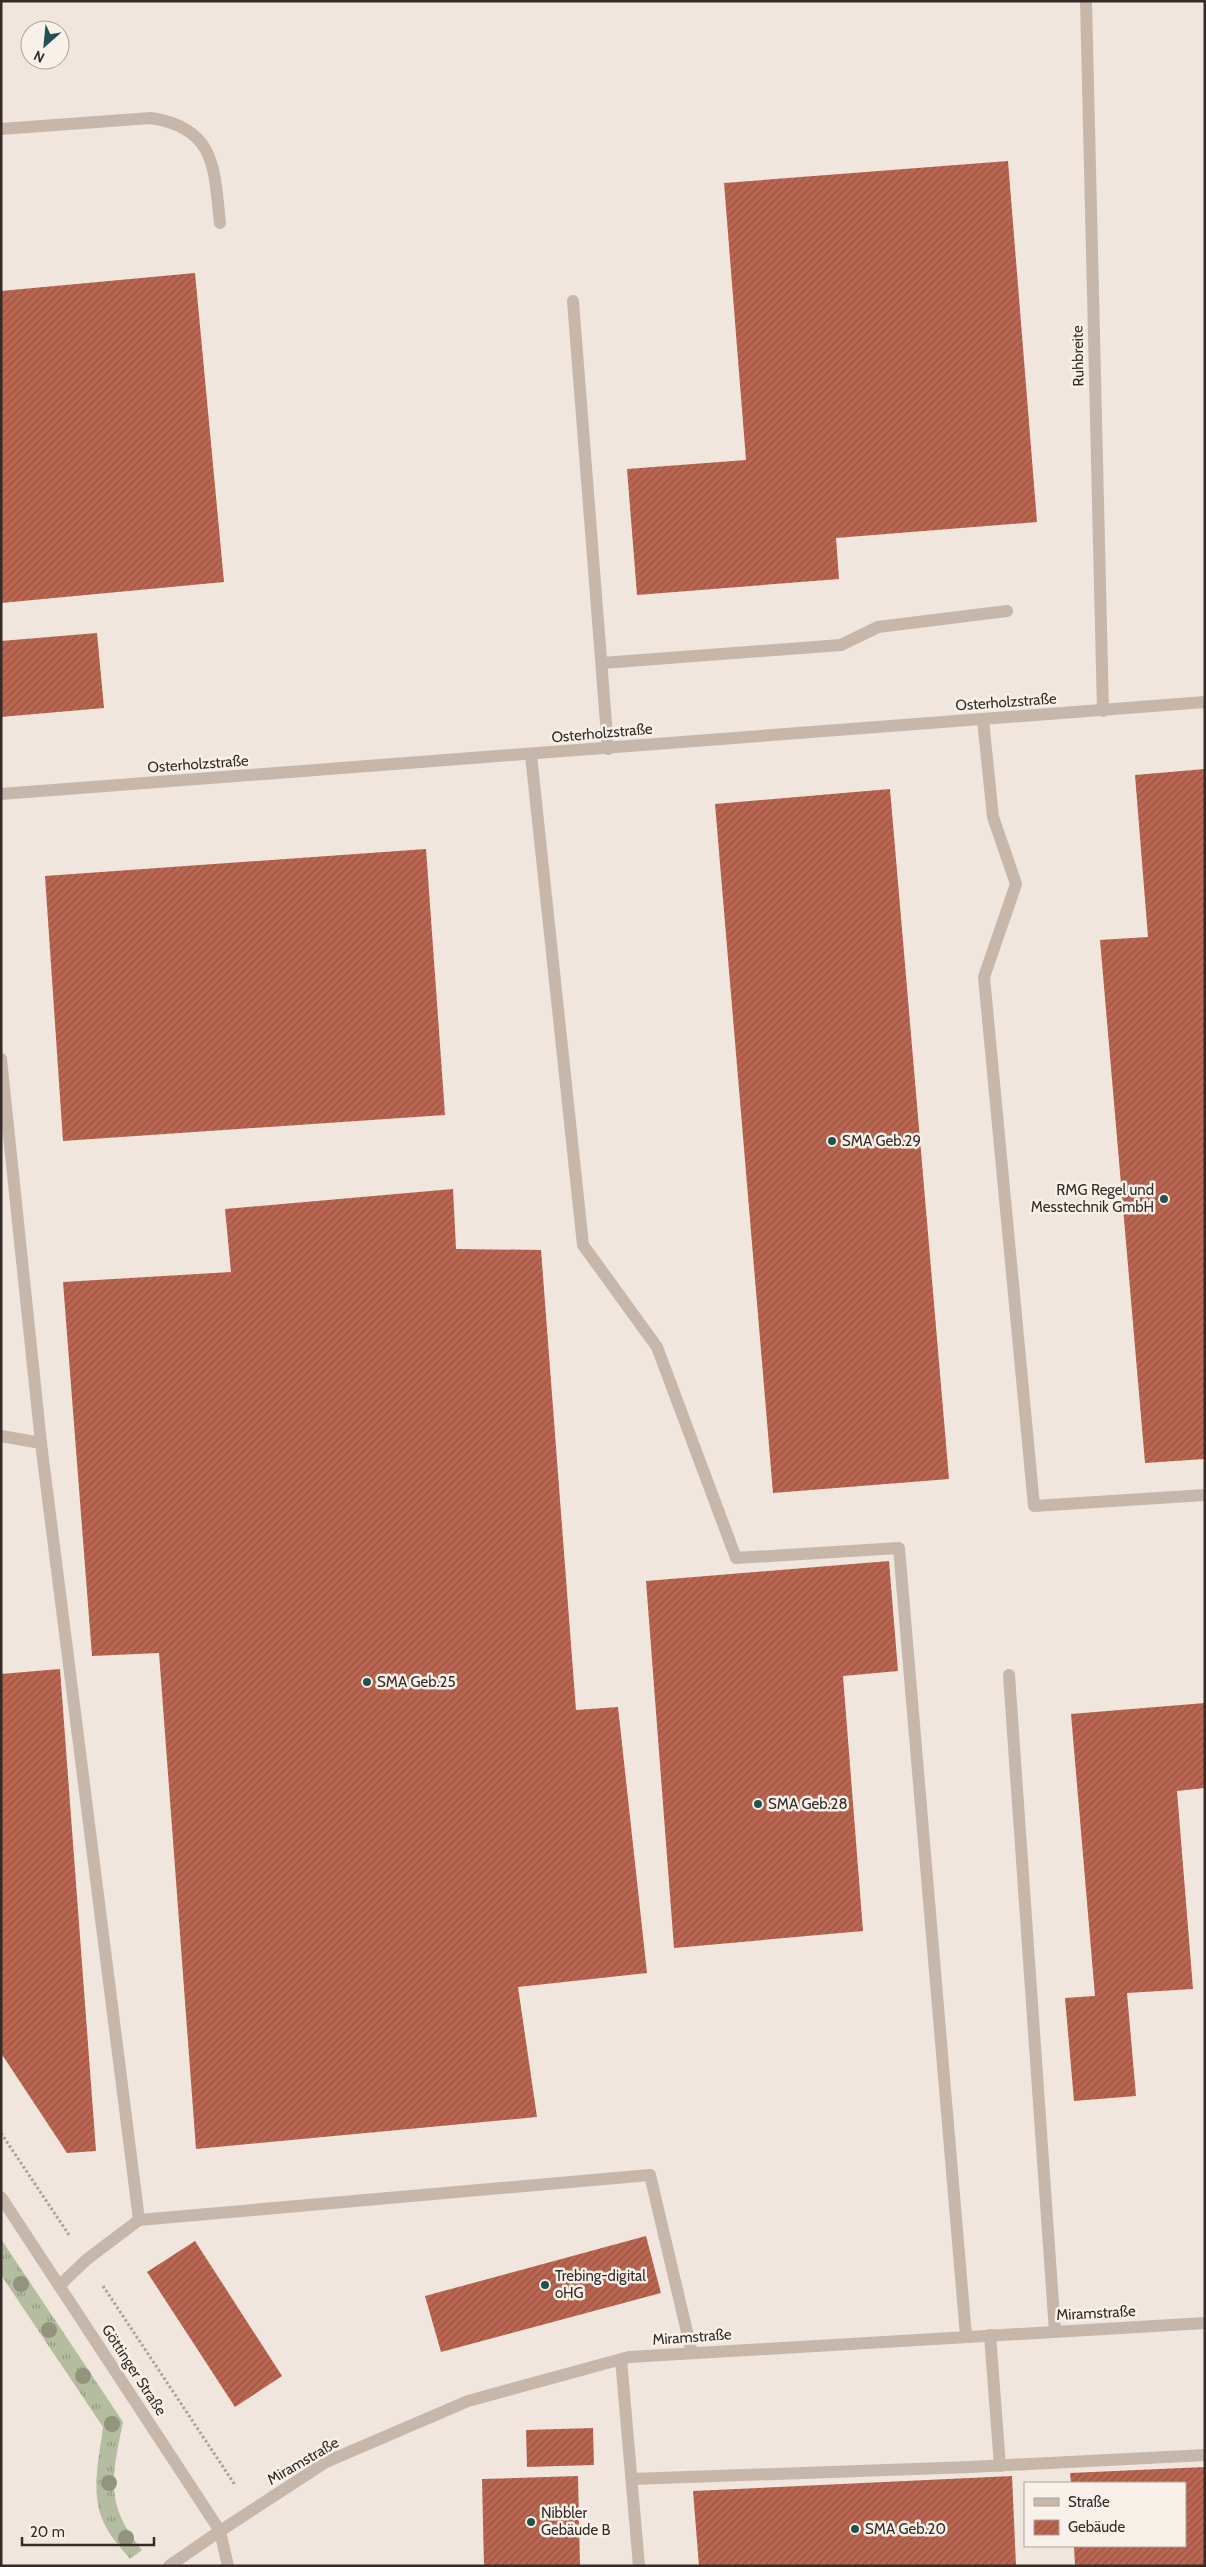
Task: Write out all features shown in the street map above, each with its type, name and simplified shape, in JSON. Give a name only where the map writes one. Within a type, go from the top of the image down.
[{"type":"street","name":"Ruhbreite","points":[[1086,1],[1103,711]]},
{"type":"street","points":[[1,129],[152,118],[172,121],[191,131],[207,150],[214,173],[220,223]]},
{"type":"street","points":[[573,301],[608,749]]},
{"type":"street","points":[[602,663],[841,645],[878,628],[1007,611]]},
{"type":"street","name":"Osterholzstraße","points":[[1,794],[1205,702]]},
{"type":"street","points":[[983,720],[993,817],[1016,884],[984,976],[1034,1506],[1205,1495]]},
{"type":"street","points":[[531,755],[583,1245],[657,1347],[736,1558],[899,1548],[966,2336]]},
{"type":"street","points":[[1,1059],[41,1443],[139,2220]]},
{"type":"street","points":[[1,1436],[41,1443]]},
{"type":"street","points":[[1009,1675],[1055,2332]]},
{"type":"street","points":[[60,2286],[86,2260],[139,2220],[650,2175],[692,2353]]},
{"type":"street","name":"Göttinger Straße","points":[[1,2198],[220,2531],[228,2566]]},
{"type":"street","name":"Miramstraße","points":[[169,2566],[326,2462],[468,2401],[621,2359],[966,2336],[1205,2323]]},
{"type":"street","points":[[990,2335],[1000,2466]]},
{"type":"street","points":[[621,2359],[639,2566]]},
{"type":"street","points":[[632,2479],[1000,2466],[1205,2455]]},
{"type":"path","points":[[1,2133],[252,2510]]},
{"type":"green space","points":[[1,2239],[123,2422],[114,2474],[116,2504],[121,2519],[142,2550],[130,2559],[108,2531],[98,2503],[97,2478],[103,2427],[1,2275]]},
{"type":"building","points":[[1008,161],[1037,522],[836,538],[839,579],[637,595],[627,469],[746,460],[724,183]]},
{"type":"building","points":[[195,273],[224,582],[1,603],[1,291]]},
{"type":"building","points":[[97,633],[104,708],[1,717],[1,641]]},
{"type":"building","name":"RMG Regel und Messtechnik GmbH","points":[[1205,769],[1205,1459],[1145,1463],[1100,940],[1148,937],[1135,775]]},
{"type":"building","name":"SMA Geb.29","points":[[890,789],[949,1479],[773,1493],[715,804]]},
{"type":"building","points":[[426,849],[445,1115],[63,1141],[45,876]]},
{"type":"building","name":"SMA Geb.25","points":[[453,1189],[456,1249],[541,1250],[576,1710],[618,1707],[647,1973],[518,1987],[537,2117],[196,2149],[159,1653],[92,1656],[63,1282],[231,1272],[225,1209]]},
{"type":"building","name":"SMA Geb.28","points":[[889,1561],[898,1671],[843,1676],[863,1931],[674,1948],[646,1581]]},
{"type":"building","points":[[60,1669],[96,2151],[67,2153],[1,2053],[1,1674]]},
{"type":"building","points":[[1205,1703],[1205,1788],[1177,1791],[1193,1989],[1127,1993],[1136,2096],[1074,2101],[1065,1998],[1095,1996],[1071,1714]]},
{"type":"building","points":[[646,2236],[661,2293],[441,2352],[425,2296]]},
{"type":"building","points":[[195,2241],[282,2376],[235,2407],[147,2272]]},
{"type":"building","points":[[593,2428],[594,2465],[527,2467],[526,2430]]},
{"type":"building","points":[[1205,2467],[1205,2566],[1075,2566],[1074,2547],[1186,2547],[1186,2482],[1071,2482],[1070,2473]]},
{"type":"building","name":"Nibbler Gebäude B","points":[[578,2476],[580,2566],[484,2566],[482,2479]]},
{"type":"building","name":"SMA Geb.20","points":[[1012,2476],[1016,2566],[699,2566],[693,2491]]},
{"type":"place","name":"SMA Geb.29","points":[[832,1141]]},
{"type":"place","name":"RMG Regel und Messtechnik GmbH","points":[[1164,1199]]},
{"type":"place","name":"SMA Geb.25","points":[[367,1682]]},
{"type":"place","name":"SMA Geb.28","points":[[758,1804]]},
{"type":"place","name":"Trebing-digital oHG","points":[[545,2285]]},
{"type":"place","name":"Nibbler Gebäude B","points":[[531,2522]]},
{"type":"place","name":"SMA Geb.20","points":[[855,2529]]}]
